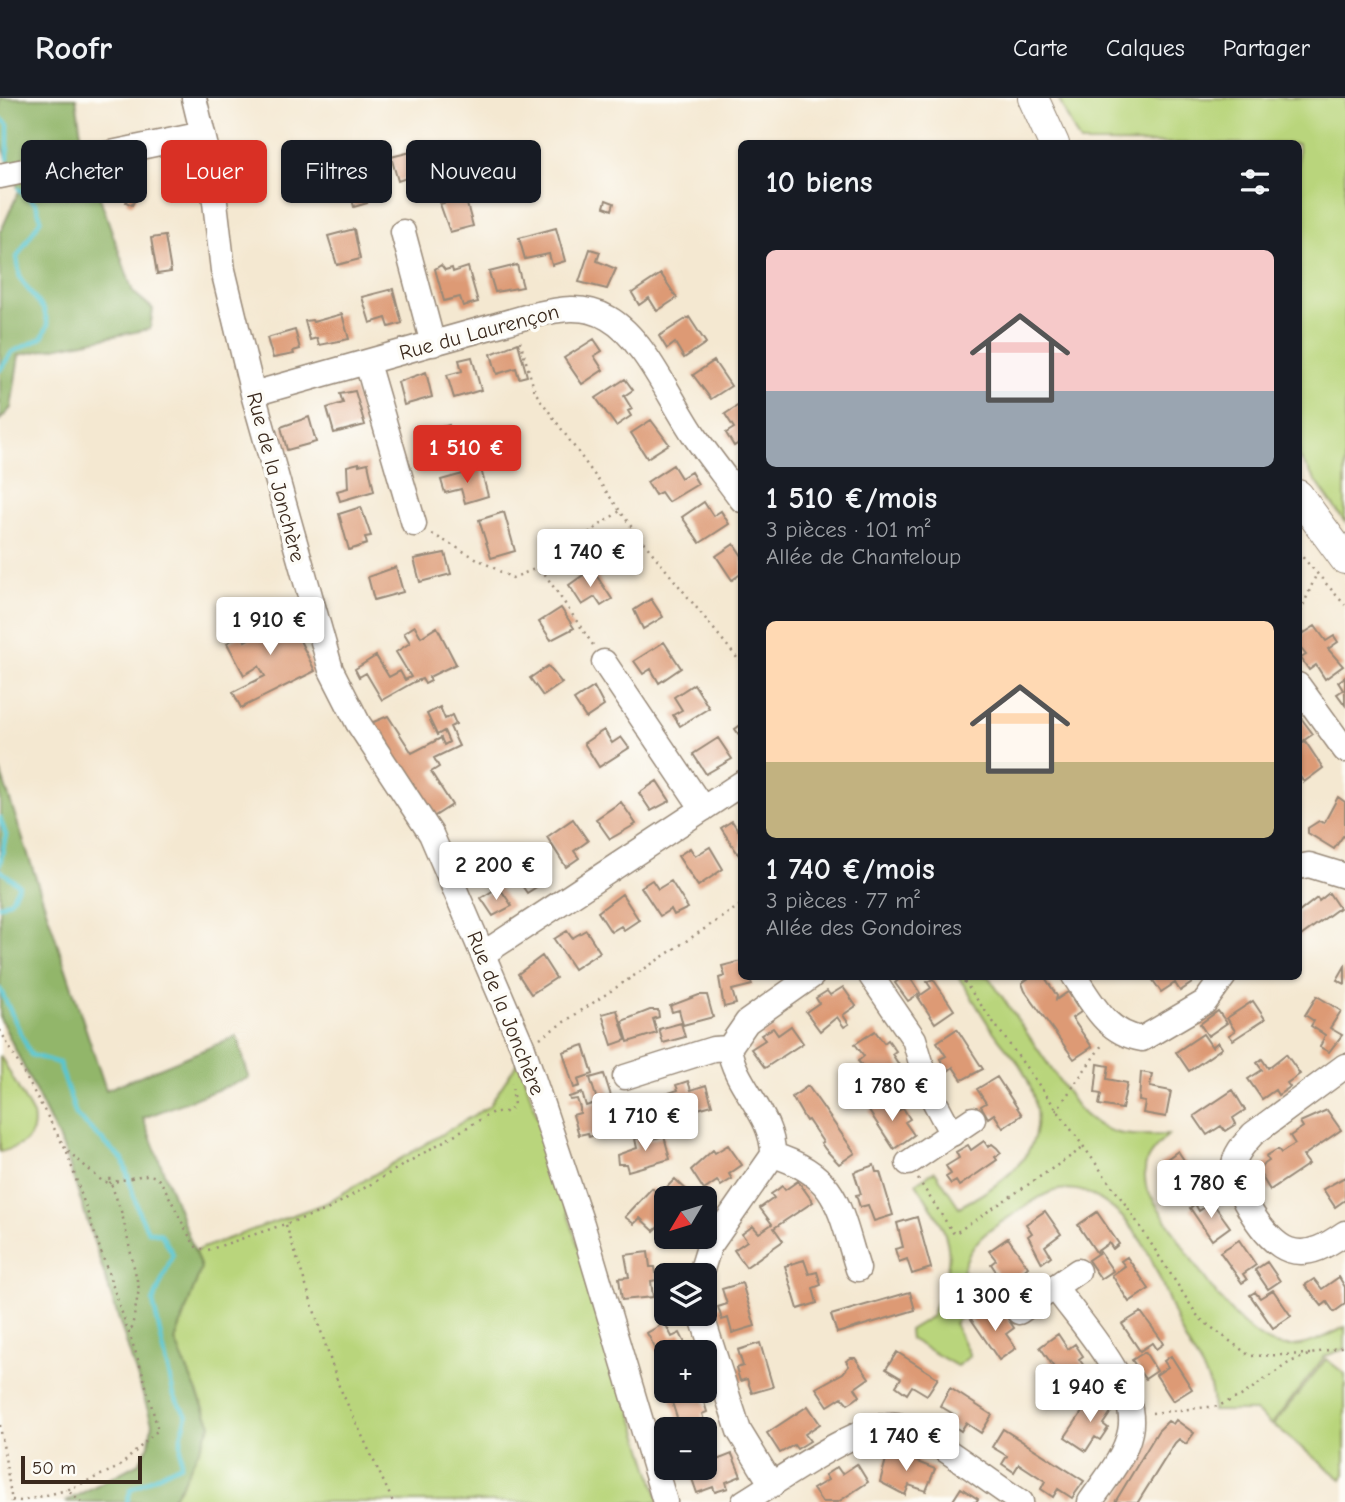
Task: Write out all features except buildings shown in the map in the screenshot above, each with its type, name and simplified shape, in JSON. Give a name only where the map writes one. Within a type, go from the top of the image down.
[{"type":"main road","points":[[1032,98],[1052,140]]},
{"type":"main road","points":[[1302,500],[1345,559]]},
{"type":"street","name":"Rue de la Jonchère","points":[[194,98],[211,168],[223,270],[253,394],[331,670],[358,723],[431,834],[523,1048],[586,1236],[665,1502]]},
{"type":"street","points":[[0,176],[203,134]]},
{"type":"street","points":[[403,232],[433,344]]},
{"type":"street","name":"Rue du Laurençon","points":[[253,394],[514,320],[565,308],[589,310],[622,328],[738,494]]},
{"type":"street","points":[[367,363],[414,524]]},
{"type":"street","points":[[604,662],[703,809]]},
{"type":"street","points":[[1302,691],[1345,750]]},
{"type":"street","points":[[483,954],[738,786]]},
{"type":"street","points":[[1302,866],[1309,865],[1345,876]]},
{"type":"street","points":[[704,1263],[709,1247],[773,1155],[773,1140],[736,1074],[729,1048],[747,1022],[806,980]]},
{"type":"street","points":[[874,980],[914,1039],[930,1093],[952,1134]]},
{"type":"street","points":[[1077,980],[1113,1028],[1122,1036],[1142,1039],[1205,1002],[1221,980]]},
{"type":"street","points":[[625,1077],[713,1049],[729,1048]]},
{"type":"street","points":[[1345,1066],[1253,1134],[1242,1145],[1233,1163],[1237,1188],[1275,1242],[1289,1250],[1310,1252],[1345,1233]]},
{"type":"street","points":[[908,1163],[973,1119]]},
{"type":"street","points":[[773,1155],[800,1163],[834,1195],[858,1269]]},
{"type":"street","points":[[1019,1312],[1079,1271]]},
{"type":"street","points":[[1055,1287],[1122,1381],[1131,1415],[1124,1450],[1090,1502]]},
{"type":"street","points":[[705,1326],[739,1431],[772,1485]]},
{"type":"street","points":[[744,1502],[851,1437],[875,1427],[897,1425],[921,1436],[1013,1500]]},
{"type":"path","points":[[514,320],[535,392],[620,511],[738,659]]},
{"type":"path","points":[[414,524],[503,575],[521,577],[540,567],[620,511]]},
{"type":"path","points":[[1302,557],[1345,605]]},
{"type":"path","points":[[540,567],[604,662]]},
{"type":"path","points":[[1302,608],[1316,575]]},
{"type":"path","points":[[66,1150],[91,1168],[102,1181],[109,1183],[149,1174],[159,1180],[184,1231],[197,1248],[208,1250],[327,1210],[493,1112],[506,1112],[514,1106],[511,1063],[523,1048],[738,907]]},
{"type":"path","points":[[963,980],[1128,1208],[1199,1318],[1250,1356],[1311,1354]]},
{"type":"path","points":[[1056,1111],[1113,1028]]},
{"type":"path","points":[[0,1030],[66,1150],[130,1336],[158,1430],[119,1467],[66,1490],[22,1502],[12,1501],[0,1424]]},
{"type":"path","points":[[908,1163],[954,1234],[1083,1148]]},
{"type":"path","points":[[109,1178],[122,1214],[139,1289],[130,1336]]},
{"type":"path","points":[[286,1224],[339,1386],[393,1502]]},
{"type":"path","points":[[1131,1415],[1218,1406],[1241,1396],[1290,1362],[1345,1346]]},
{"type":"path","points":[[66,1490],[81,1502]]},
{"type":"green space","points":[[0,98],[76,98],[82,140],[21,140],[21,203],[102,203],[133,292],[153,309],[150,329],[19,355],[11,408],[0,420],[0,233],[19,191],[0,139]]},
{"type":"green space","points":[[1058,98],[1345,98],[1345,522],[1302,461],[1302,140],[1079,140]]},
{"type":"green space","points":[[0,770],[106,1090],[237,1036],[249,1078],[143,1118],[201,1268],[175,1341],[211,1425],[182,1484],[170,1502],[65,1502],[139,1463],[149,1445],[152,1423],[65,1152],[0,1018]]},
{"type":"green space","points":[[960,980],[991,980],[1078,1108],[1099,1126],[1119,1134],[1168,1135],[1148,1159],[1145,1172],[1147,1190],[1205,1279],[1241,1322],[1260,1337],[1287,1346],[1313,1342],[1345,1327],[1345,1349],[1325,1356],[1271,1425],[1255,1411],[1212,1411],[1208,1381],[1184,1338],[1160,1278],[1141,1241],[1114,1209],[1081,1191],[1059,1190],[1039,1197],[989,1230],[976,1243],[962,1272],[998,1282],[954,1323],[970,1356],[957,1366],[910,1339],[909,1330],[932,1316],[946,1275],[949,1257],[945,1234],[916,1183],[935,1171],[959,1207],[1000,1182],[1015,1168],[1027,1153],[1035,1135],[1037,1116],[1033,1094],[1022,1069],[991,1028]]},
{"type":"green space","points":[[0,1055],[33,1115],[34,1123],[26,1141],[0,1152]]},
{"type":"green space","points":[[519,1060],[660,1502],[170,1502],[211,1425],[175,1341],[201,1268],[194,1251],[326,1203],[489,1106]]},
{"type":"green space","points":[[1326,1359],[1345,1374],[1345,1474],[1341,1479],[1273,1425]]},
{"type":"waterway","points":[[0,117],[8,125],[8,159]]},
{"type":"waterway","points":[[0,370],[12,352],[42,338],[48,325],[44,310],[20,279],[17,257],[41,219],[36,204],[19,189]]},
{"type":"waterway","points":[[0,818],[6,835],[0,864]]},
{"type":"waterway","points":[[0,870],[19,885],[11,900],[0,906]]},
{"type":"waterway","points":[[0,989],[31,1055],[59,1063],[76,1115],[123,1160],[139,1213],[148,1231],[161,1234],[173,1254],[153,1302],[174,1396],[187,1416],[181,1436],[181,1464],[131,1489],[127,1502]]}]
